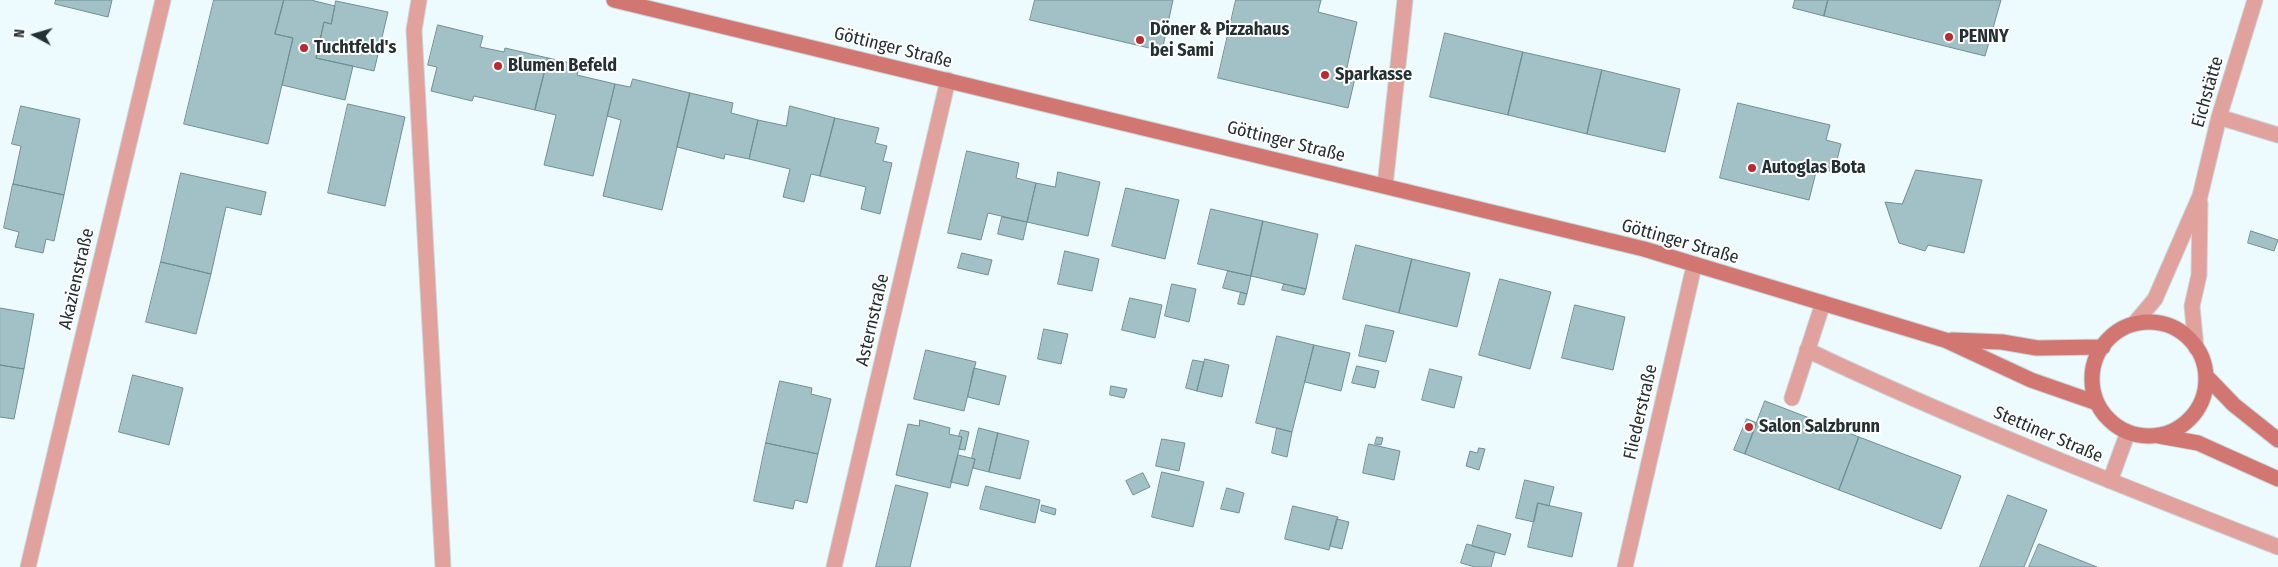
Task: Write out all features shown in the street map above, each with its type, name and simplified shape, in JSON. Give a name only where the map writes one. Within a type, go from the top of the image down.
[{"type":"main road","name":"Göttinger Straße","points":[[614,0],[1644,249],[1694,266],[1945,340],[2031,380],[2097,403]]},
{"type":"main road","points":[[2157,436],[2183,425],[2193,415],[2203,397],[2206,376],[2196,348],[2187,337],[2176,329],[2148,322],[2134,324],[2112,336],[2096,360],[2092,374],[2093,389],[2097,403],[2111,422],[2128,432],[2198,443],[2278,478]]},
{"type":"main road","name":"Göttinger Straße","points":[[1945,340],[2002,342],[2037,348],[2103,347]]},
{"type":"main road","points":[[2206,376],[2234,405],[2278,440]]},
{"type":"street","name":"Akazienstraße","points":[[28,567],[163,0]]},
{"type":"street","points":[[419,0],[414,30],[442,567]]},
{"type":"street","points":[[1385,186],[1405,0]]},
{"type":"street","name":"Eichstätte","points":[[2134,324],[2155,299],[2200,196],[2219,117],[2255,0]]},
{"type":"street","name":"Asternstraße","points":[[834,567],[948,80]]},
{"type":"street","points":[[2219,117],[2278,135]]},
{"type":"street","name":"Eichstätte","points":[[2196,348],[2192,306],[2199,275],[2200,196]]},
{"type":"street","name":"Fliederstraße","points":[[1625,567],[1694,266]]},
{"type":"street","points":[[1792,398],[1823,303]]},
{"type":"street","name":"Stettiner Straße","points":[[1808,350],[1892,390],[2110,481],[2278,547]]},
{"type":"street","points":[[2110,481],[2128,432]]},
{"type":"building","points":[[56,0],[112,0],[108,17],[55,4]]},
{"type":"building","points":[[214,0],[284,0],[275,34],[293,38],[268,144],[184,124]]},
{"type":"building","name":"Tuchtfeld's","points":[[284,0],[311,0],[335,6],[331,24],[324,22],[316,58],[353,66],[345,100],[282,85],[293,38],[275,34]]},
{"type":"building","points":[[1035,0],[1173,0],[1162,51],[1030,20]]},
{"type":"building","points":[[1236,0],[1321,0],[1318,12],[1357,22],[1346,72],[1356,74],[1348,108],[1218,78]]},
{"type":"building","points":[[1795,0],[1828,0],[1824,16],[1793,8]]},
{"type":"building","name":"PENNY","points":[[1828,0],[2001,0],[1985,56],[1824,16]]},
{"type":"building","points":[[336,1],[388,12],[374,71],[316,58],[324,22],[331,24]]},
{"type":"building","points":[[438,25],[483,36],[480,47],[504,52],[505,48],[548,58],[535,110],[474,96],[472,101],[431,91],[437,67],[428,65]]},
{"type":"building","points":[[1445,33],[1523,52],[1508,115],[1430,97]]},
{"type":"building","points":[[1523,52],[1602,70],[1587,134],[1508,115]]},
{"type":"building","points":[[548,58],[580,65],[577,75],[615,84],[593,176],[544,165],[556,115],[535,110]]},
{"type":"building","points":[[1602,70],[1680,89],[1665,152],[1587,134]]},
{"type":"building","points":[[633,79],[690,93],[662,210],[603,196],[621,120],[607,116],[615,84],[630,87]]},
{"type":"building","points":[[690,93],[733,103],[731,113],[758,120],[749,159],[725,154],[724,159],[677,147]]},
{"type":"building","points":[[1738,103],[1830,125],[1826,140],[1841,144],[1834,172],[1817,168],[1809,200],[1720,178]]},
{"type":"building","points":[[348,104],[405,117],[385,206],[328,193]]},
{"type":"building","points":[[21,106],[80,119],[64,195],[13,184],[21,146],[12,144]]},
{"type":"building","points":[[790,106],[835,118],[820,176],[811,174],[804,202],[783,197],[790,169],[749,159],[758,120],[786,126]]},
{"type":"building","points":[[835,118],[879,128],[875,143],[887,146],[883,161],[892,163],[880,214],[861,209],[866,187],[820,176]]},
{"type":"building","points":[[967,151],[1019,163],[1016,178],[1036,183],[1027,222],[988,213],[981,240],[948,233]]},
{"type":"building","points":[[1916,170],[1982,180],[1964,253],[1928,245],[1925,251],[1899,243],[1885,202],[1902,204]]},
{"type":"building","points":[[1058,172],[1100,182],[1088,236],[1027,222],[1036,183],[1055,187]]},
{"type":"building","points":[[181,173],[266,192],[261,215],[226,207],[211,274],[161,262]]},
{"type":"building","points":[[13,184],[64,195],[54,241],[46,239],[43,253],[15,247],[19,232],[4,228]]},
{"type":"building","points":[[1126,188],[1179,200],[1165,259],[1112,246]]},
{"type":"building","points":[[1211,209],[1263,221],[1251,276],[1198,264]]},
{"type":"building","points":[[1002,217],[1027,222],[1023,240],[998,234]]},
{"type":"building","points":[[1263,221],[1318,234],[1306,289],[1251,276]]},
{"type":"building","points":[[2251,231],[2278,240],[2274,251],[2248,243]]},
{"type":"building","points":[[1356,245],[1412,259],[1399,313],[1343,299]]},
{"type":"building","points":[[1065,251],[1099,259],[1092,291],[1058,284]]},
{"type":"building","points":[[962,253],[992,260],[988,275],[958,268]]},
{"type":"building","points":[[1412,259],[1470,273],[1457,327],[1399,313]]},
{"type":"building","points":[[161,262],[211,274],[196,334],[146,322]]},
{"type":"building","points":[[1228,271],[1251,276],[1247,294],[1223,288]]},
{"type":"building","points":[[1500,279],[1551,292],[1530,369],[1479,355]]},
{"type":"building","points":[[1172,284],[1196,289],[1189,322],[1165,316]]},
{"type":"building","points":[[1284,284],[1306,289],[1304,295],[1282,290]]},
{"type":"building","points":[[1241,292],[1247,294],[1244,305],[1238,304]]},
{"type":"building","points":[[1130,298],[1162,305],[1155,338],[1122,330]]},
{"type":"building","points":[[1575,305],[1625,317],[1613,370],[1562,358]]},
{"type":"building","points":[[0,308],[34,314],[24,369],[0,365]]},
{"type":"building","points":[[1366,325],[1394,331],[1386,362],[1359,356]]},
{"type":"building","points":[[1044,329],[1068,334],[1061,364],[1038,359]]},
{"type":"building","points":[[1277,336],[1314,345],[1292,432],[1256,423]]},
{"type":"building","points":[[1314,345],[1350,353],[1341,391],[1305,382]]},
{"type":"building","points":[[926,350],[976,362],[964,411],[914,399]]},
{"type":"building","points":[[1205,359],[1229,365],[1222,397],[1197,391]]},
{"type":"building","points":[[1193,360],[1204,362],[1197,391],[1186,388]]},
{"type":"building","points":[[0,365],[24,369],[14,419],[0,417]]},
{"type":"building","points":[[1357,366],[1379,371],[1375,388],[1352,383]]},
{"type":"building","points":[[974,368],[1006,376],[999,405],[968,397]]},
{"type":"building","points":[[1430,369],[1462,377],[1454,408],[1422,400]]},
{"type":"building","points":[[133,375],[183,388],[169,445],[119,432]]},
{"type":"building","points":[[780,381],[812,388],[811,394],[831,399],[818,454],[766,443]]},
{"type":"building","points":[[1111,386],[1127,389],[1124,398],[1110,395]]},
{"type":"building","points":[[1765,401],[1859,437],[1839,490],[1745,454]]},
{"type":"building","points":[[1747,419],[1757,423],[1745,454],[1734,450]]},
{"type":"building","points":[[920,420],[950,428],[949,434],[962,437],[950,488],[896,475],[908,424],[919,426]]},
{"type":"building","points":[[979,428],[998,433],[989,472],[973,468],[975,459],[972,458]]},
{"type":"building","points":[[1277,428],[1292,432],[1287,457],[1272,453]]},
{"type":"building","points":[[961,430],[969,432],[965,450],[959,449],[962,437],[959,436]]},
{"type":"building","points":[[998,433],[1029,441],[1020,479],[989,472]]},
{"type":"building","points":[[1377,437],[1383,438],[1381,445],[1375,444]]},
{"type":"building","points":[[1859,437],[1961,476],[1941,529],[1839,490]]},
{"type":"building","points":[[1162,439],[1185,443],[1179,471],[1156,466]]},
{"type":"building","points":[[766,443],[818,454],[807,503],[795,500],[793,509],[754,501]]},
{"type":"building","points":[[1369,444],[1400,451],[1394,480],[1363,473]]},
{"type":"building","points":[[1479,448],[1485,449],[1479,470],[1466,466],[1470,451],[1477,453]]},
{"type":"building","points":[[958,455],[975,459],[968,486],[951,482]]},
{"type":"building","points":[[1162,472],[1204,482],[1193,527],[1152,517]]},
{"type":"building","points":[[1143,473],[1150,487],[1133,495],[1126,481]]},
{"type":"building","points":[[1525,480],[1554,487],[1549,506],[1538,503],[1534,522],[1516,518]]},
{"type":"building","points":[[896,485],[928,493],[910,567],[876,567]]},
{"type":"building","points":[[986,486],[1040,500],[1035,523],[980,509]]},
{"type":"building","points":[[1227,488],[1244,493],[1239,513],[1221,509]]},
{"type":"building","points":[[2008,495],[2047,510],[2024,567],[1980,567]]},
{"type":"building","points":[[1538,503],[1582,513],[1572,557],[1528,547]]},
{"type":"building","points":[[1042,505],[1056,509],[1055,515],[1041,511]]},
{"type":"building","points":[[1293,506],[1338,517],[1329,550],[1285,539]]},
{"type":"building","points":[[1337,519],[1349,522],[1342,549],[1330,546]]},
{"type":"building","points":[[1478,525],[1511,534],[1505,555],[1472,546]]},
{"type":"building","points":[[1467,544],[1495,552],[1491,567],[1475,567],[1461,563]]},
{"type":"building","points":[[2039,544],[2097,567],[2029,567]]},
{"type":"place","name":"PENNY","points":[[1949,37]]},
{"type":"place","name":"Döner & Pizzahaus bei Sami","points":[[1140,40]]},
{"type":"place","name":"Tuchtfeld's","points":[[304,48]]},
{"type":"place","name":"Blumen Befeld","points":[[498,66]]},
{"type":"place","name":"Sparkasse","points":[[1325,75]]},
{"type":"place","name":"Autoglas Bota","points":[[1752,168]]},
{"type":"place","name":"Salon Salzbrunn","points":[[1749,427]]}]
